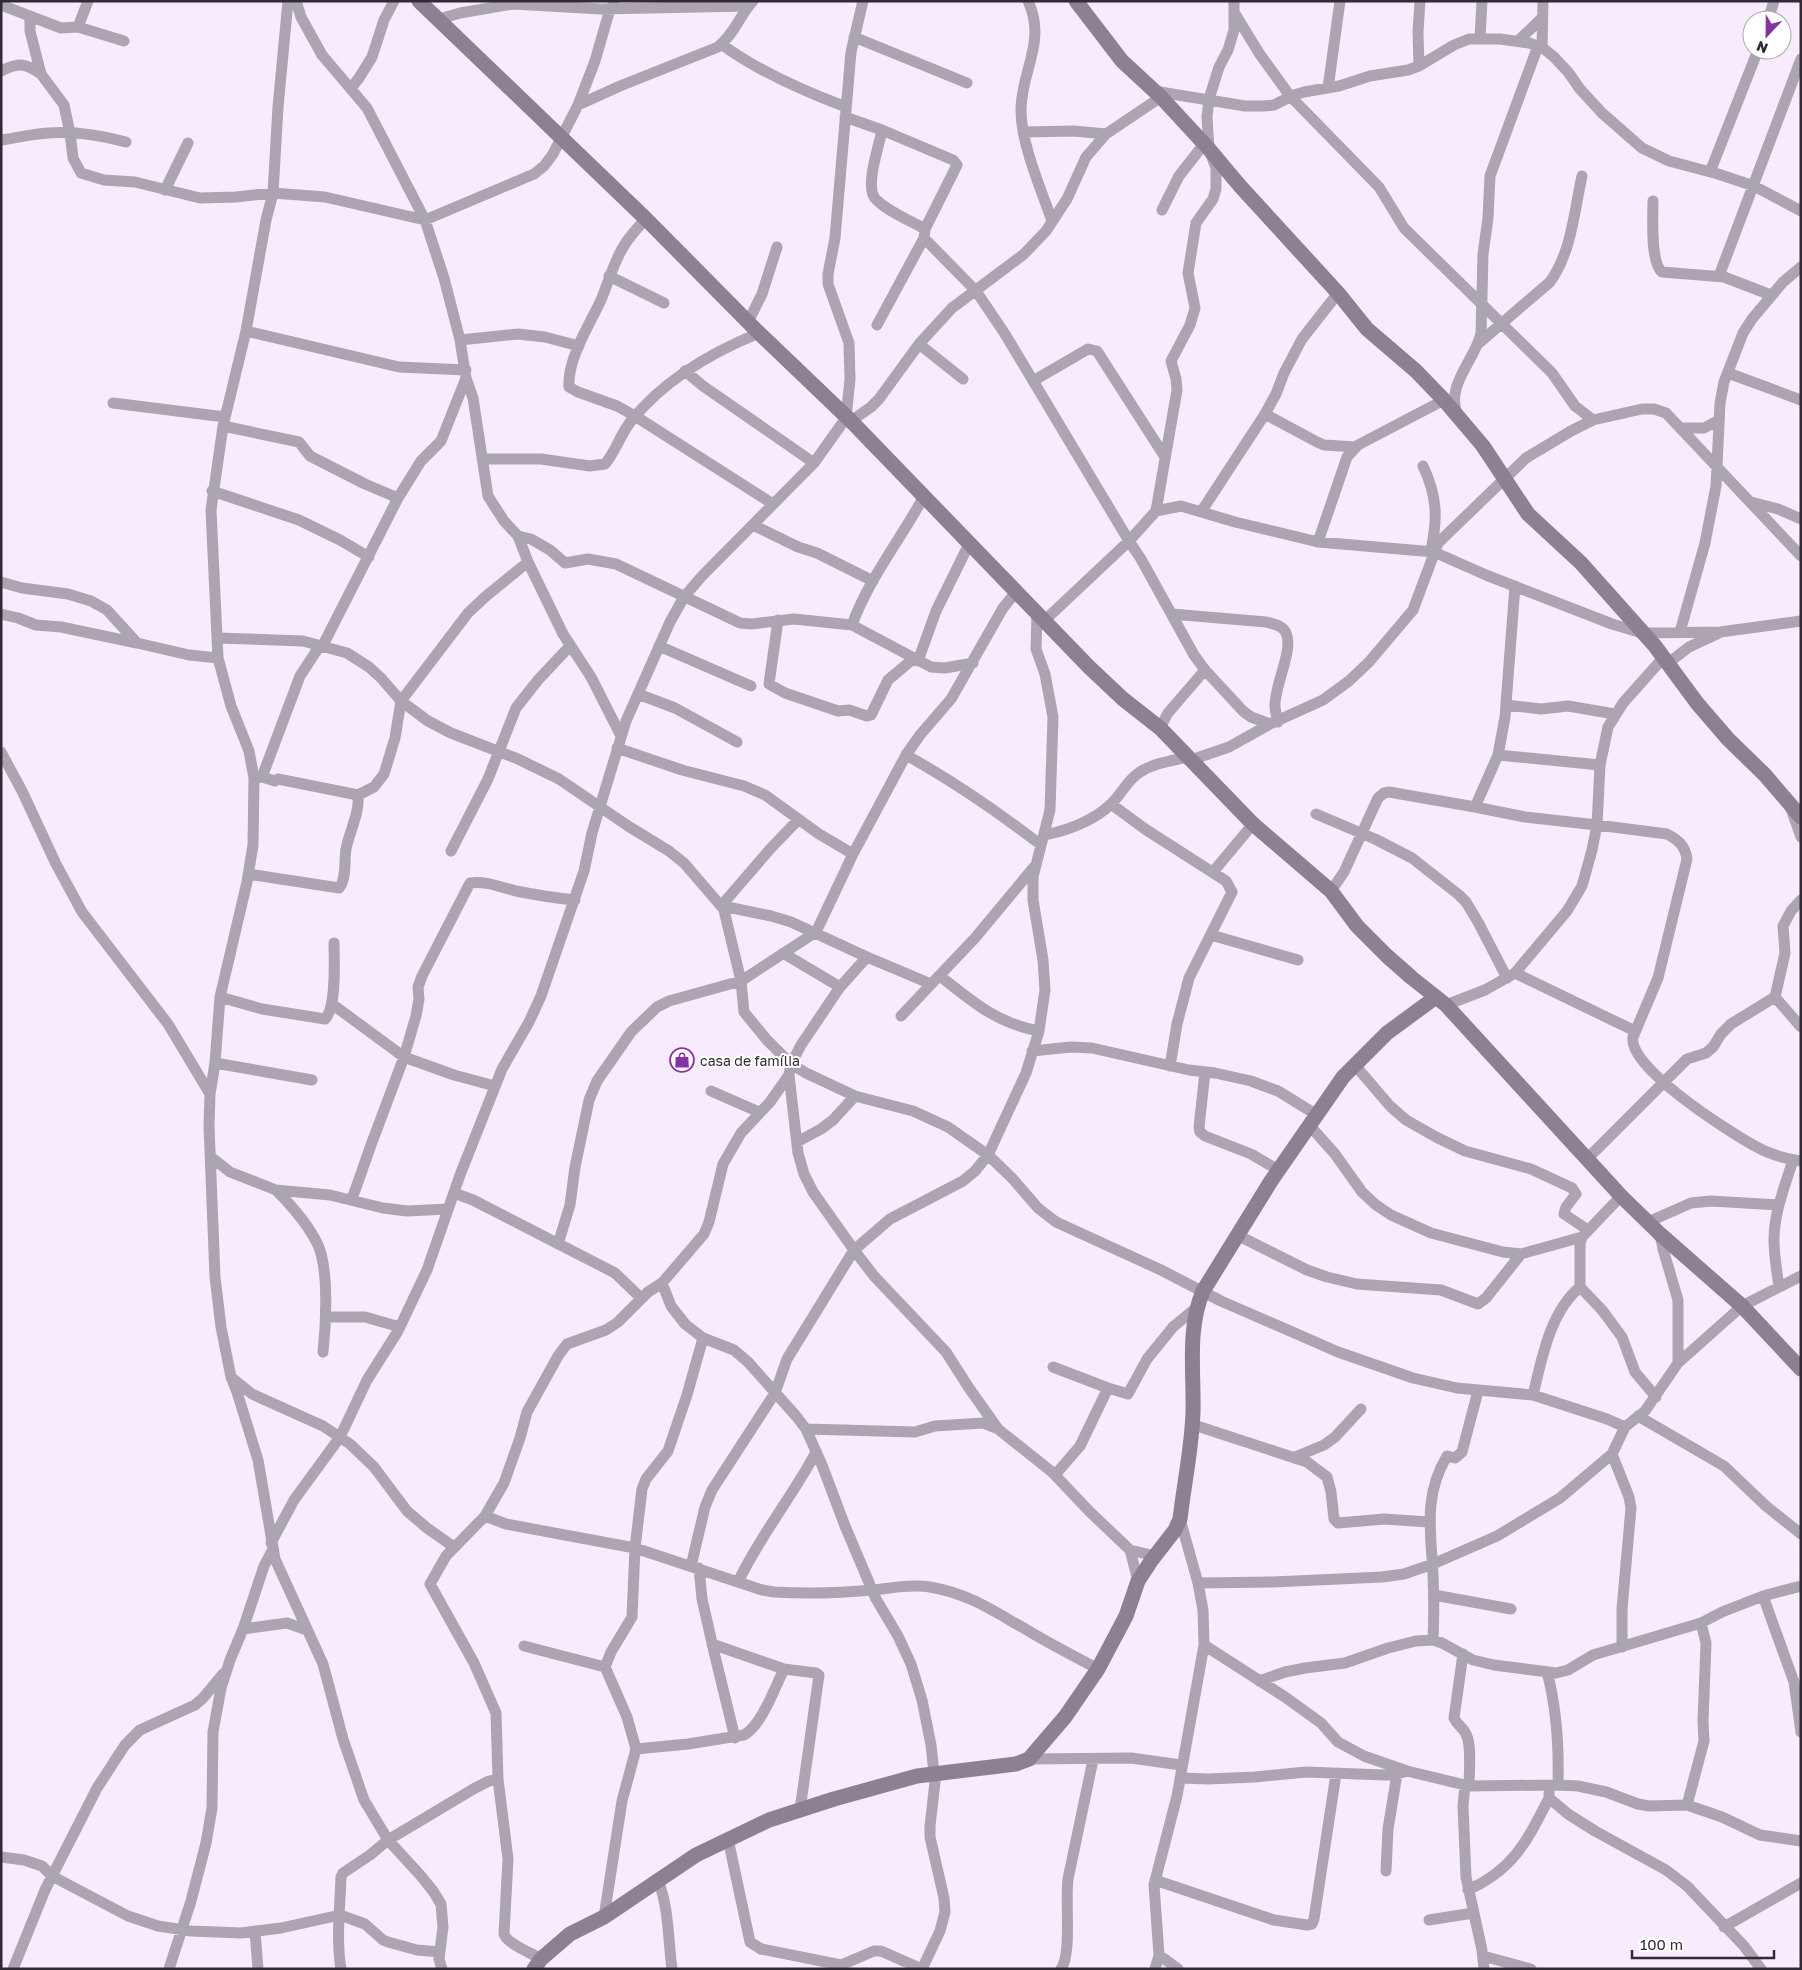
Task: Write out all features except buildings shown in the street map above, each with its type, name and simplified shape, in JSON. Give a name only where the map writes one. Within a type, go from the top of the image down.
[{"type":"street","points":[[78,27],[88,1]]},
{"type":"street","points":[[258,778],[231,706],[218,658],[212,544],[212,491],[224,421],[246,331],[266,220],[273,193],[278,108],[288,1]]},
{"type":"street","points":[[296,1],[301,17],[322,55],[367,108],[425,220],[444,278],[460,340],[466,374],[473,398],[488,496],[504,521],[518,536],[528,562],[570,646],[591,677],[621,736]]},
{"type":"street","points":[[351,88],[360,78],[372,57],[384,20],[394,1]]},
{"type":"street","points":[[419,1],[646,218],[970,542],[1041,618],[1123,699],[1160,728],[1253,824],[1331,891],[1357,926],[1412,978],[1441,1001],[1621,1196],[1660,1234],[1742,1306],[1801,1369]]},
{"type":"street","points":[[848,419],[849,343],[828,284],[828,274],[835,238],[854,37],[863,1]]},
{"type":"street","points":[[1028,1],[1034,14],[1036,35],[1020,112],[1023,132],[1036,178],[1052,221]]},
{"type":"street","points":[[1076,1],[1122,61],[1207,146],[1240,186],[1367,328],[1416,371],[1444,400],[1483,446],[1528,514],[1581,563],[1642,633],[1728,739],[1765,775],[1801,817]]},
{"type":"street","points":[[1328,88],[1340,1]]},
{"type":"street","points":[[1419,66],[1418,32],[1420,1]]},
{"type":"street","points":[[1480,38],[1482,1]]},
{"type":"street","points":[[1459,420],[1453,404],[1454,394],[1481,334],[1483,254],[1488,218],[1490,176],[1540,47],[1543,1]]},
{"type":"street","points":[[439,19],[460,12],[513,4],[751,4]]},
{"type":"street","points":[[578,106],[620,86],[721,44],[737,26],[751,4]]},
{"type":"street","points":[[1,5],[61,28],[78,27],[124,41]]},
{"type":"street","points":[[30,17],[30,31],[42,74],[64,105],[73,158],[81,173],[104,180],[135,182],[200,198],[273,193],[324,197],[425,220],[534,174],[544,166],[562,139],[578,106],[613,5]]},
{"type":"street","points":[[1234,7],[1258,53],[1290,96],[1379,187],[1404,228],[1552,373],[1575,406],[1593,420]]},
{"type":"street","points":[[735,1738],[695,1567],[705,1507],[712,1490],[775,1393],[787,1359],[854,1250],[890,1219],[963,1181],[975,1171],[988,1155],[1026,1073],[1039,1031],[1045,990],[1043,960],[1032,900],[1034,867],[1050,810],[1053,717],[1045,674],[1036,649],[1041,618],[1129,541],[1156,511],[1177,390],[1172,361],[1190,325],[1194,308],[1188,273],[1196,223],[1213,199],[1216,189],[1216,168],[1207,146],[1209,99],[1219,66],[1228,50],[1234,30],[1234,7]]},
{"type":"street","points":[[1518,41],[1542,18]]},
{"type":"street","points":[[854,37],[967,83]]},
{"type":"street","points":[[169,1969],[206,1843],[212,1808],[213,1732],[221,1688],[264,1566],[294,1500],[340,1437],[367,1380],[400,1327],[427,1270],[448,1209],[502,1069],[529,1022],[541,996],[584,871],[592,833],[621,736],[670,622],[684,597],[702,576],[814,463],[848,419],[871,407],[879,399],[919,344],[952,308],[1024,254],[1046,231],[1067,199],[1086,157],[1106,134],[1157,94],[1209,99],[1246,106],[1264,106],[1304,92],[1339,86],[1370,76],[1408,70],[1469,39],[1518,41],[1540,47],[1554,56],[1602,114],[1642,148],[1669,162],[1710,172],[1754,186],[1801,211]]},
{"type":"street","points":[[721,44],[737,56],[846,112],[956,163],[957,167],[877,325]]},
{"type":"street","points":[[1719,276],[1801,59]]},
{"type":"street","points":[[1710,172],[1754,60]]},
{"type":"street","points":[[1,71],[13,65],[28,65],[42,74]]},
{"type":"street","points":[[1278,102],[1308,114]]},
{"type":"street","points":[[882,130],[872,175],[873,194],[885,206],[924,233],[976,291],[1006,334],[1141,559],[1194,655],[1205,670],[1243,711],[1251,717],[1274,723]]},
{"type":"street","points":[[1023,132],[1074,130],[1106,134]]},
{"type":"street","points":[[1,140],[46,133],[70,133],[99,135],[126,142]]},
{"type":"street","points":[[165,190],[188,143]]},
{"type":"street","points":[[1162,210],[1179,176],[1207,146]]},
{"type":"street","points":[[1478,343],[1503,324],[1550,282],[1558,272],[1572,229],[1582,176]]},
{"type":"street","points":[[1653,201],[1655,257],[1658,269],[1669,273],[1719,276],[1772,295]]},
{"type":"street","points":[[646,218],[627,242],[609,276],[602,297],[579,346],[570,372],[569,387],[617,406],[635,416],[773,504]]},
{"type":"street","points":[[748,322],[762,294],[777,248]]},
{"type":"street","points":[[1680,632],[1705,543],[1716,486],[1722,390],[1743,333],[1782,282],[1801,267]]},
{"type":"street","points":[[609,276],[664,303]]},
{"type":"street","points":[[1201,512],[1265,414],[1298,347],[1338,294]]},
{"type":"street","points":[[246,331],[399,366],[466,374]]},
{"type":"street","points":[[482,459],[541,459],[590,466],[605,464],[623,431],[653,397],[685,371],[727,346],[759,333]]},
{"type":"street","points":[[460,340],[518,334],[545,337],[579,346]]},
{"type":"street","points":[[919,344],[963,378]]},
{"type":"street","points":[[1033,381],[1088,348],[1097,351],[1165,457]]},
{"type":"street","points":[[685,371],[703,386],[814,463]]},
{"type":"street","points":[[1728,373],[1801,400]]},
{"type":"street","points":[[442,1969],[439,1959],[443,1927],[441,1904],[434,1891],[388,1840],[364,1800],[343,1739],[323,1664],[282,1576],[272,1546],[258,1460],[231,1377],[220,1327],[215,1276],[209,1126],[210,1094],[215,1063],[220,998],[248,874],[253,845],[258,778],[300,676],[317,650],[323,645],[398,498],[421,461],[441,441],[466,374]]},
{"type":"street","points":[[1318,542],[1347,457],[1356,447],[1444,400]]},
{"type":"street","points":[[113,403],[224,421],[299,442],[310,456],[365,484],[398,498]]},
{"type":"street","points":[[1432,552],[1438,543],[1526,458],[1593,420],[1642,409],[1654,409],[1666,413],[1682,428],[1800,555]]},
{"type":"street","points":[[1265,414],[1324,445],[1356,447]]},
{"type":"street","points":[[1682,428],[1704,428],[1720,420]]},
{"type":"street","points":[[1042,840],[1100,812],[1112,804],[1130,780],[1138,773],[1159,763],[1189,759],[1228,747],[1323,700],[1349,682],[1369,662],[1413,610],[1432,552],[1436,522],[1432,486],[1423,466]]},
{"type":"street","points":[[212,491],[299,520],[369,557]]},
{"type":"street","points":[[852,625],[872,581],[924,496]]},
{"type":"street","points":[[1752,502],[1778,509],[1801,519]]},
{"type":"street","points":[[1156,511],[1181,506],[1235,522],[1318,542],[1432,552],[1612,624],[1642,633],[1720,632],[1801,621]]},
{"type":"street","points":[[753,525],[798,547],[817,553],[872,581]]},
{"type":"street","points":[[518,536],[531,539],[550,550],[565,562],[588,559],[616,564],[740,623],[752,624],[794,619],[852,625],[931,667],[945,668],[973,663]]},
{"type":"street","points":[[778,620],[769,684],[785,692],[838,711],[849,710],[867,716],[871,715],[888,680],[915,660],[936,611],[970,542]]},
{"type":"street","points":[[258,778],[358,795],[374,787],[384,774],[395,738],[401,701],[468,613],[528,562]]},
{"type":"street","points":[[1,582],[22,588],[68,594],[91,601],[107,610],[137,643]]},
{"type":"street","points":[[1475,807],[1498,755],[1506,705],[1514,586]]},
{"type":"street","points":[[558,1244],[570,1205],[575,1167],[589,1100],[597,1081],[631,1032],[648,1014],[669,1001],[741,981],[816,932],[906,755],[920,735],[951,699],[1003,608],[1016,592]]},
{"type":"street","points":[[1,614],[36,625],[61,627],[189,656],[218,658]]},
{"type":"street","points":[[1172,614],[1266,622],[1281,626],[1286,633],[1287,653],[1276,698],[1274,723]]},
{"type":"street","points":[[1029,1760],[1065,1717],[1098,1669],[1126,1616],[1138,1581],[1175,1530],[1180,1519],[1192,1424],[1196,1308],[1203,1291],[1237,1235],[1278,1170],[1354,1064],[1387,1033],[1441,1001],[1485,990],[1511,976],[1567,912],[1582,886],[1592,850],[1597,825],[1600,765],[1608,727],[1614,714],[1665,661],[1720,632]]},
{"type":"street","points":[[217,638],[285,639],[323,645],[357,658],[381,678],[401,701],[428,721],[445,730],[500,751],[559,779],[669,851],[684,863],[722,906],[741,981],[744,1012],[790,1070],[797,1142],[804,1174],[813,1192],[854,1250],[892,1295],[946,1352],[968,1388],[998,1429]]},
{"type":"street","points":[[451,851],[469,818],[500,751],[510,719],[516,708],[538,680],[570,646]]},
{"type":"street","points":[[659,646],[752,686]]},
{"type":"street","points":[[1160,728],[1168,713],[1205,670]]},
{"type":"street","points":[[638,694],[675,708],[737,742]]},
{"type":"street","points":[[1506,705],[1541,709],[1568,706],[1614,714]]},
{"type":"street","points":[[618,748],[682,770],[744,786],[765,795],[798,820],[854,854]]},
{"type":"street","points":[[1,752],[22,791],[56,864],[82,912],[168,1024],[210,1094]]},
{"type":"street","points":[[906,755],[950,780],[1016,825],[1042,840]]},
{"type":"street","points":[[1498,755],[1600,765]]},
{"type":"street","points":[[1331,891],[1344,872],[1378,798],[1384,793],[1393,792],[1525,818],[1667,834],[1675,838],[1685,849],[1687,859],[1658,978],[1632,1042],[1636,1053],[1663,1083],[1688,1103],[1754,1146],[1797,1160],[1778,1206],[1774,1241],[1779,1287]]},
{"type":"street","points":[[248,874],[339,888],[342,882],[346,851],[358,795]]},
{"type":"street","points":[[1112,804],[1131,819],[1226,881],[1232,892],[1190,978],[1177,1024],[1170,1066]]},
{"type":"street","points":[[1790,806],[1801,837]]},
{"type":"street","points":[[1316,814],[1363,833],[1412,858],[1466,902],[1511,976],[1635,1031]]},
{"type":"street","points":[[722,906],[771,848],[798,820]]},
{"type":"street","points":[[1213,872],[1253,824]]},
{"type":"street","points":[[901,1016],[975,938],[1034,867]]},
{"type":"street","points":[[352,1199],[404,1057],[420,999],[418,987],[422,976],[470,883],[493,884],[537,895],[575,900]]},
{"type":"street","points":[[1587,1159],[1687,1059],[1706,1052],[1713,1047],[1721,1034],[1731,1024],[1775,997],[1785,953],[1783,926],[1801,900]]},
{"type":"street","points":[[722,906],[771,916],[816,932],[866,958],[931,984]]},
{"type":"street","points":[[1211,935],[1298,960]]},
{"type":"street","points":[[220,998],[262,1009],[325,1019],[332,1004],[334,943]]},
{"type":"street","points":[[783,953],[840,987]]},
{"type":"street","points":[[866,958],[840,987],[801,1045],[790,1070],[770,1102],[741,1133],[723,1164],[709,1222],[704,1234],[662,1283],[641,1298],[618,1322],[606,1330],[567,1344],[558,1356],[528,1412],[504,1482],[485,1516],[446,1556],[430,1584],[474,1663],[496,1713],[498,1778],[508,1859],[504,1934],[510,1943],[538,1964],[570,1934],[604,1917],[696,1855],[728,1839],[769,1820],[917,1776],[1016,1764],[1029,1760],[1131,1758],[1182,1764]]},
{"type":"street","points":[[940,976],[995,1017],[1010,1024],[1039,1031]]},
{"type":"street","points":[[1775,997],[1801,1027]]},
{"type":"street","points":[[332,1004],[404,1057],[454,1075],[495,1086]]},
{"type":"street","points":[[1032,1051],[1071,1047],[1092,1048],[1170,1066],[1251,1081],[1278,1091],[1314,1120],[1362,1192],[1391,1215],[1431,1233],[1503,1252],[1521,1254],[1585,1234]]},
{"type":"street","points":[[215,1063],[312,1080]]},
{"type":"street","points":[[1354,1064],[1390,1106],[1406,1120],[1458,1148],[1531,1169],[1574,1190],[1576,1194],[1566,1207],[1564,1214],[1585,1234]]},
{"type":"street","points":[[790,1070],[806,1073],[856,1096],[913,1111],[932,1119],[960,1135],[988,1155],[1012,1178],[1038,1208],[1056,1222],[1262,1320],[1338,1352],[1413,1378],[1478,1391],[1533,1395],[1607,1419],[1625,1427]]},
{"type":"street","points":[[1205,1072],[1200,1132],[1205,1136],[1250,1154],[1278,1170]]},
{"type":"street","points":[[711,1091],[759,1112]]},
{"type":"street","points":[[797,1142],[827,1125],[856,1096]]},
{"type":"street","points":[[211,1158],[230,1172],[276,1190],[306,1192],[352,1199],[383,1208],[407,1211],[448,1209]]},
{"type":"street","points":[[212,1186],[230,1172]]},
{"type":"street","points":[[276,1190],[295,1209],[318,1245],[322,1259],[326,1317],[323,1352]]},
{"type":"street","points":[[295,1209],[299,1200],[306,1192]]},
{"type":"street","points":[[454,1193],[473,1200],[615,1273],[641,1298]]},
{"type":"street","points":[[1621,1196],[1585,1234],[1580,1244],[1580,1287],[1602,1310],[1622,1337],[1635,1372],[1656,1397]]},
{"type":"street","points":[[1648,1222],[1691,1203],[1711,1201],[1778,1206]]},
{"type":"street","points":[[1660,1234],[1678,1300],[1678,1363]]},
{"type":"street","points":[[1237,1235],[1307,1270],[1327,1277],[1357,1284],[1441,1290],[1478,1304],[1486,1298],[1521,1254]]},
{"type":"street","points":[[1198,1583],[1382,1578],[1404,1574],[1433,1564],[1497,1536],[1560,1498],[1612,1454],[1625,1427],[1645,1411],[1678,1363],[1742,1306],[1801,1276]]},
{"type":"street","points":[[662,1283],[671,1306],[684,1324],[702,1338],[734,1350],[748,1362],[806,1429],[872,1590],[911,1664],[922,1700],[935,1774],[936,1782],[930,1837],[944,1898],[945,1912],[940,1931],[922,1969],[881,1951],[874,1950],[841,1965],[787,1955],[755,1946],[750,1942],[728,1839]]},
{"type":"street","points":[[1533,1395],[1548,1340],[1570,1295],[1580,1287]]},
{"type":"street","points":[[1053,1367],[1108,1388],[1130,1392],[1147,1359],[1173,1327],[1196,1308]]},
{"type":"street","points":[[326,1317],[365,1317],[400,1327]]},
{"type":"street","points":[[604,1917],[620,1810],[636,1749],[627,1717],[605,1667],[611,1652],[632,1616],[635,1548],[642,1489],[646,1478],[668,1451],[679,1421],[702,1338]]},
{"type":"street","points":[[231,1377],[252,1394],[323,1426],[340,1437],[365,1457],[407,1511],[426,1528],[454,1547]]},
{"type":"street","points":[[1055,1475],[1080,1446],[1108,1388]]},
{"type":"street","points":[[1433,1640],[1433,1564],[1429,1522],[1431,1496],[1447,1456],[1455,1458],[1462,1452],[1478,1391]]},
{"type":"street","points":[[1295,1457],[1324,1445],[1361,1409]]},
{"type":"street","points":[[1638,1416],[1724,1466],[1766,1506],[1801,1534]]},
{"type":"street","points":[[806,1429],[915,1432],[935,1426],[983,1423],[998,1429],[1055,1475],[1130,1550],[1155,1556]]},
{"type":"street","points":[[1192,1424],[1307,1462],[1327,1478],[1331,1492],[1334,1519],[1338,1523],[1384,1519],[1429,1522]]},
{"type":"street","points":[[738,1582],[762,1538],[802,1478],[816,1452]]},
{"type":"street","points":[[1612,1454],[1629,1497],[1631,1508],[1622,1609],[1622,1647]]},
{"type":"street","points":[[485,1516],[506,1524],[635,1548],[774,1592],[872,1590],[908,1586],[930,1587],[973,1599],[1098,1669]]},
{"type":"street","points":[[1155,1969],[1158,1955],[1154,1909],[1155,1880],[1170,1828],[1190,1731],[1204,1645],[1203,1610],[1198,1583],[1180,1519]]},
{"type":"street","points":[[1130,1550],[1138,1581]]},
{"type":"street","points":[[1259,1680],[1298,1669],[1346,1663],[1388,1648],[1416,1641],[1433,1640],[1473,1660],[1494,1665],[1556,1673],[1568,1670],[1593,1655],[1701,1623],[1722,1612],[1763,1596],[1801,1586]]},
{"type":"street","points":[[1434,1595],[1511,1609]]},
{"type":"street","points":[[1763,1596],[1794,1682],[1801,1732]]},
{"type":"street","points":[[243,1629],[287,1623],[307,1630]]},
{"type":"street","points":[[1687,1805],[1704,1741],[1706,1643],[1701,1623]]},
{"type":"street","points":[[712,1644],[784,1669],[819,1675],[800,1810]]},
{"type":"street","points":[[1204,1645],[1280,1693],[1321,1723],[1338,1742],[1385,1769],[1467,1785],[1554,1785],[1590,1789],[1650,1806],[1687,1805],[1722,1817],[1760,1835],[1801,1841]]},
{"type":"street","points":[[524,1646],[605,1667]]},
{"type":"street","points":[[1463,1654],[1454,1718],[1456,1724],[1466,1734],[1469,1745],[1467,1785],[1463,1806],[1466,1877],[1483,1956],[1484,1969]]},
{"type":"street","points":[[13,1969],[52,1876],[97,1788],[131,1738],[140,1730],[195,1704],[203,1698],[227,1669]]},
{"type":"street","points":[[636,1749],[735,1738],[744,1735],[751,1730],[765,1709],[784,1669]]},
{"type":"street","points":[[1468,1890],[1493,1878],[1517,1855],[1549,1798],[1554,1785],[1559,1754],[1553,1694],[1546,1672]]},
{"type":"street","points":[[1061,1969],[1067,1957],[1068,1946],[1066,1894],[1068,1879],[1093,1760]]},
{"type":"street","points":[[1180,1778],[1255,1777],[1306,1772],[1336,1774],[1385,1769]]},
{"type":"street","points":[[1386,1871],[1388,1829],[1402,1773]]},
{"type":"street","points":[[1155,1880],[1274,1920],[1307,1925],[1312,1924],[1314,1922],[1336,1774]]},
{"type":"street","points":[[341,1969],[338,1945],[341,1877],[344,1873],[388,1840],[475,1788],[498,1778]]},
{"type":"street","points":[[1549,1798],[1568,1814],[1595,1832],[1666,1870],[1687,1886],[1744,1946],[1758,1967]]},
{"type":"street","points":[[1,1857],[24,1860],[42,1866],[52,1876],[143,1922],[182,1930],[241,1933],[281,1928],[340,1914],[365,1924],[383,1940],[388,1942],[417,1950],[440,1952]]},
{"type":"street","points":[[658,1880],[667,1918],[672,1969]]},
{"type":"street","points":[[1724,1927],[1801,1883]]},
{"type":"street","points":[[1429,1920],[1473,1913]]},
{"type":"street","points":[[255,1931],[258,1969]]},
{"type":"street","points":[[1158,1955],[1178,1969]]},
{"type":"street","points":[[1483,1956],[1531,1969]]},
{"type":"place","name":"casa de família","points":[[682,1060]]}]
